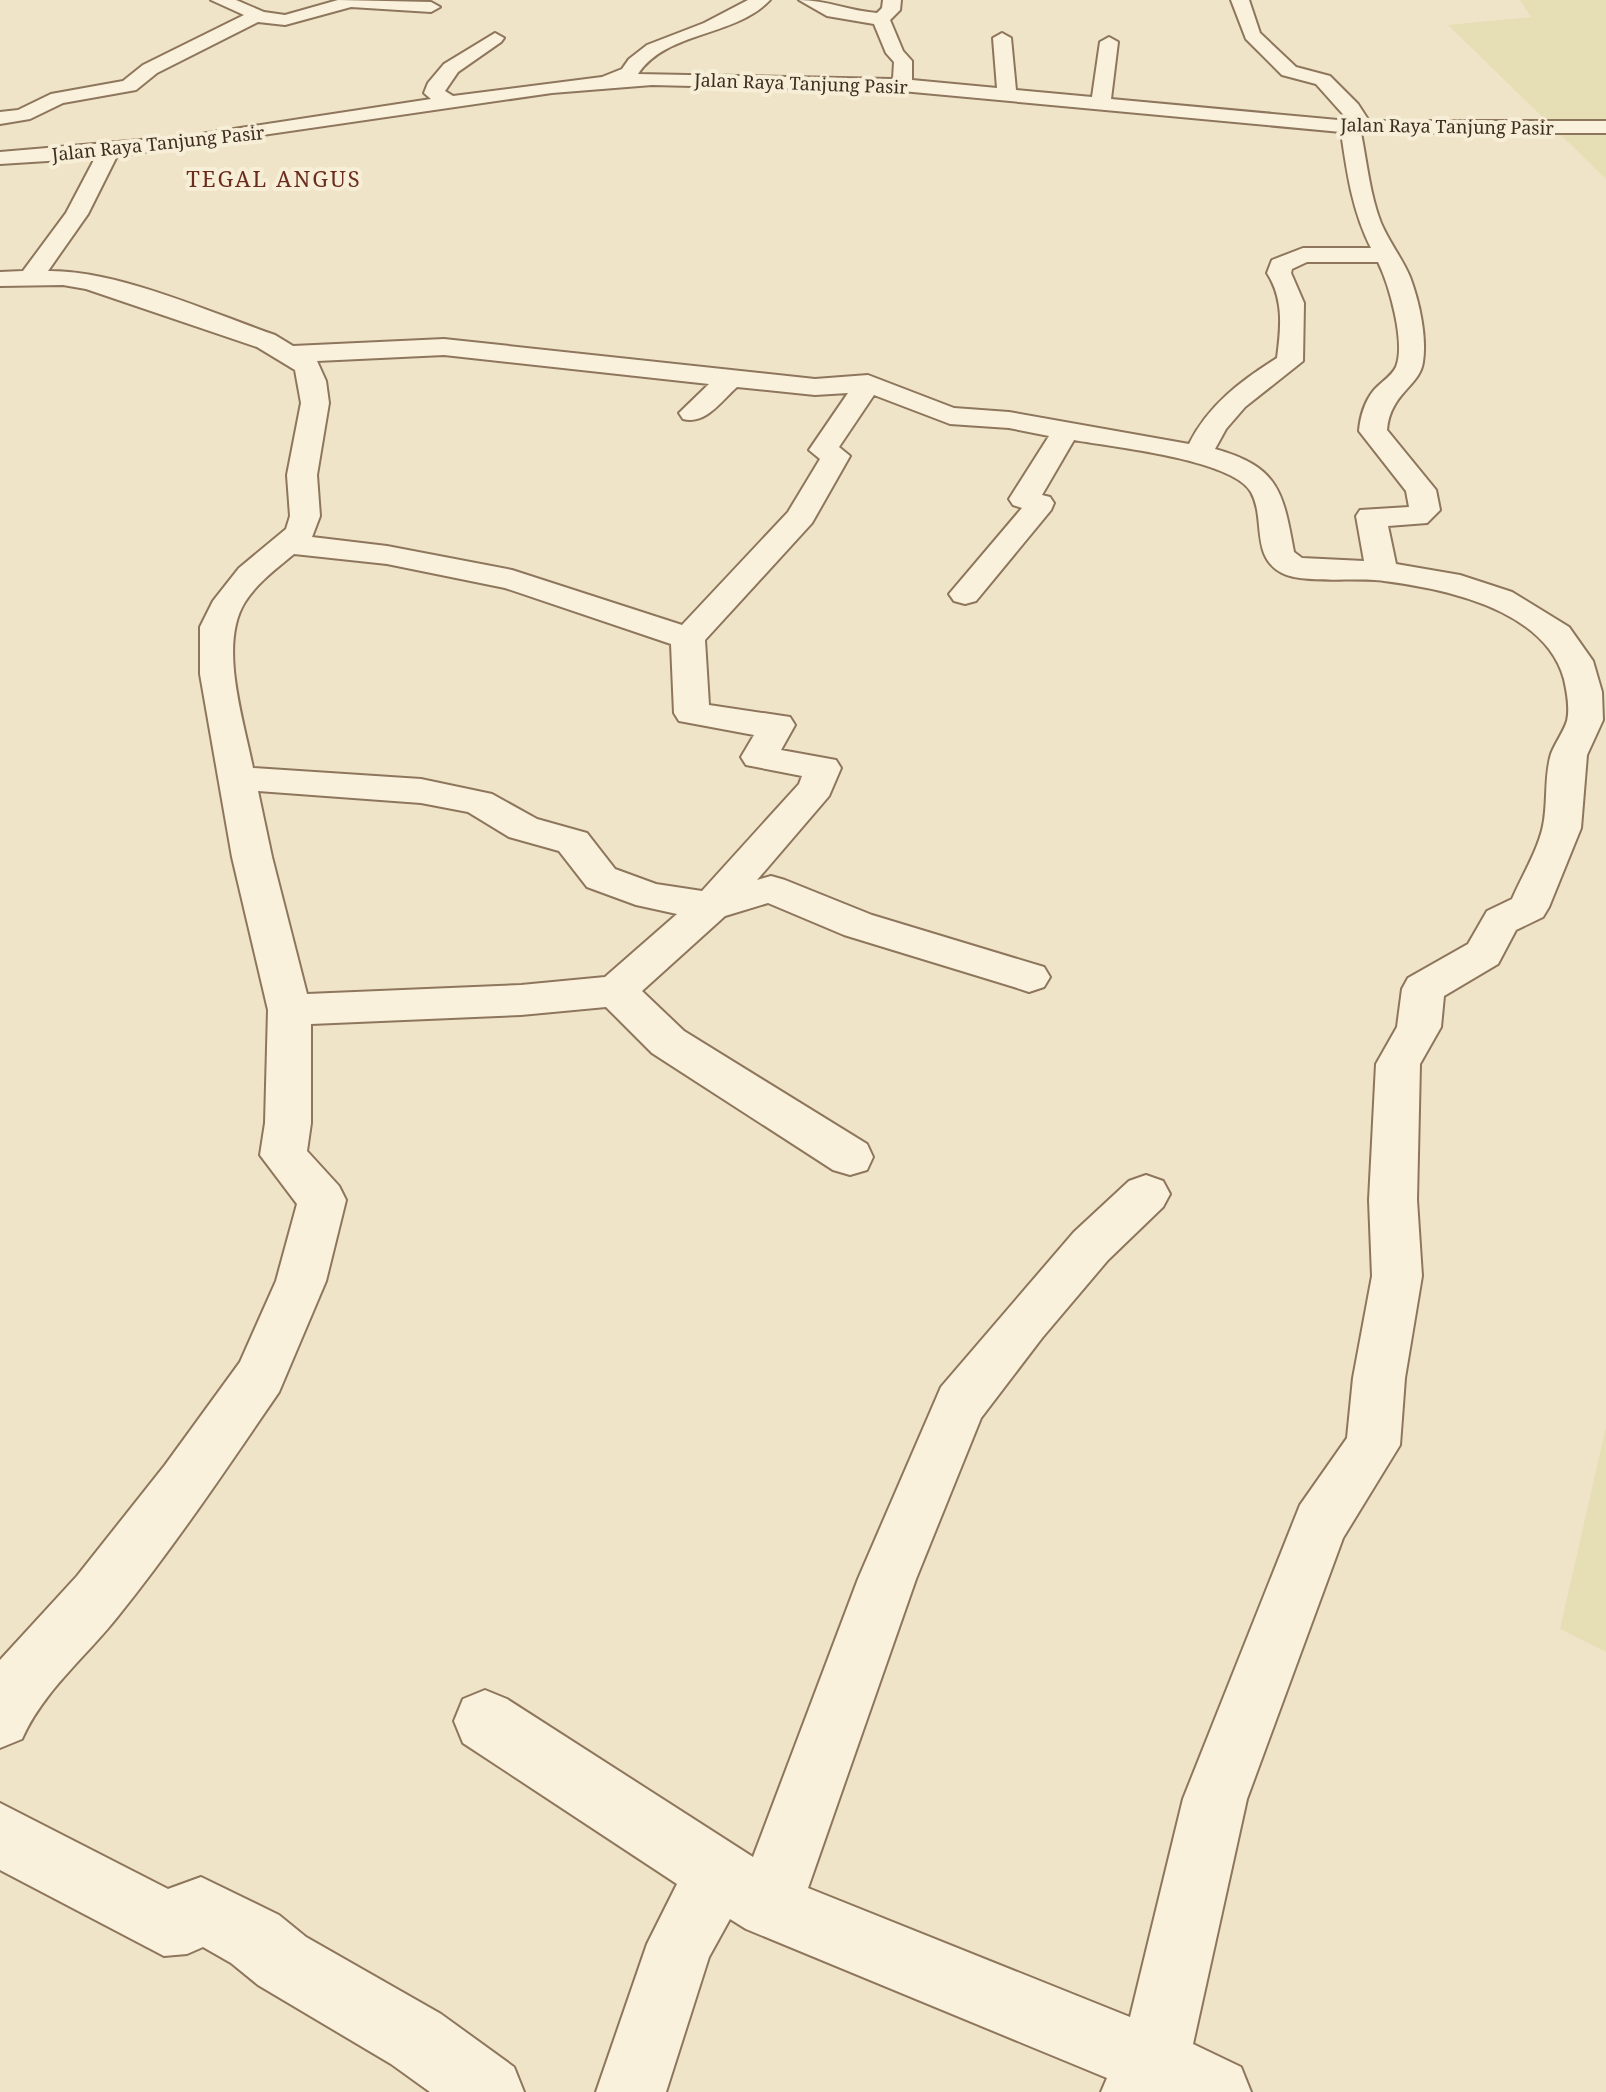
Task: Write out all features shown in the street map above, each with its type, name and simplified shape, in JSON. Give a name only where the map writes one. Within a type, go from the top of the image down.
[{"type":"street","points":[[220,0],[243,6],[256,13],[255,16]]},
{"type":"street","points":[[606,81],[629,73],[634,63],[661,46],[710,27],[761,0]]},
{"type":"street","points":[[808,0],[821,10],[845,17],[881,19],[891,10],[892,0]]},
{"type":"street","points":[[1240,0],[1252,35],[1289,71],[1323,80],[1351,108],[1356,127],[1361,194],[1370,223],[1398,278],[1411,337],[1410,365],[1384,395],[1374,419],[1373,431],[1421,490],[1425,510],[1416,517],[1371,516],[1382,571]]},
{"type":"street","points":[[0,118],[23,115],[58,98],[129,86],[150,69],[255,16],[285,20],[350,2],[431,10]]},
{"type":"street","points":[[881,19],[895,53],[903,61],[902,85]]},
{"type":"street","points":[[451,103],[434,93],[436,84],[450,70],[495,38],[464,33]]},
{"type":"street","points":[[1002,38],[1007,95]]},
{"type":"street","points":[[1101,103],[1109,42]]},
{"type":"street","name":"Jalan Raya Tanjung Pasir","points":[[0,158],[109,151],[246,134],[606,81],[902,85],[1356,127],[1606,127]]},
{"type":"street","points":[[15,279],[77,214],[109,151]]},
{"type":"street","points":[[1198,454],[1219,416],[1261,379],[1290,361],[1292,303],[1287,282],[1279,273],[1280,265],[1303,255],[1387,255]]},
{"type":"street","points":[[0,1717],[11,1693],[98,1596],[185,1483],[260,1376],[301,1281],[322,1200],[283,1155],[288,1123],[290,1010],[252,857],[217,674],[217,627],[229,601],[250,575],[300,533],[305,516],[302,475],[315,403],[313,381],[307,366],[290,354],[224,325],[89,282],[15,279]]},
{"type":"street","points":[[290,354],[444,347],[815,387],[868,383],[950,416],[1009,420],[1198,454],[1222,460],[1246,473],[1266,492],[1279,556],[1294,567],[1382,571],[1460,585],[1500,599],[1557,634],[1576,661],[1585,692],[1585,720],[1569,755],[1562,828],[1529,907],[1501,921],[1483,954],[1423,989],[1419,1027],[1398,1064],[1393,1200],[1397,1276],[1379,1378],[1373,1445],[1320,1524],[1215,1799],[1145,2077]]},
{"type":"street","points":[[693,413],[733,376]]},
{"type":"street","points":[[290,1010],[521,1000],[616,991],[711,906],[816,788],[823,768],[759,757],[777,725],[692,713],[688,638],[801,517],[836,456],[823,450],[868,383]]},
{"type":"street","points":[[965,594],[1036,510],[1039,503],[1024,499],[1065,432]]},
{"type":"street","points":[[287,544],[387,555],[512,580],[688,638]]},
{"type":"street","points":[[237,778],[421,791],[479,802],[523,828],[573,842],[601,878],[650,896],[711,906],[771,889],[858,925],[1029,977]]},
{"type":"street","points":[[616,991],[668,1042],[850,1157]]},
{"type":"street","points":[[631,2092],[680,1944],[744,1890],[799,1815],[887,1579],[960,1404],[1024,1323],[1091,1246],[1146,1194]]},
{"type":"street","points":[[485,1721],[744,1890],[1145,2077],[1216,2092]]},
{"type":"street","points":[[0,1835],[164,1923],[187,1921],[201,1910],[255,1939],[282,1961],[416,2039],[489,2092]]},
{"type":"shaded area","points":[[1520,0],[1606,0],[1606,179],[1448,25],[1531,17]]},
{"type":"shaded area","points":[[1606,1427],[1606,1652],[1560,1629]]},
{"type":"district","name":"TEGAL ANGUS","points":[[274,178]]}]
